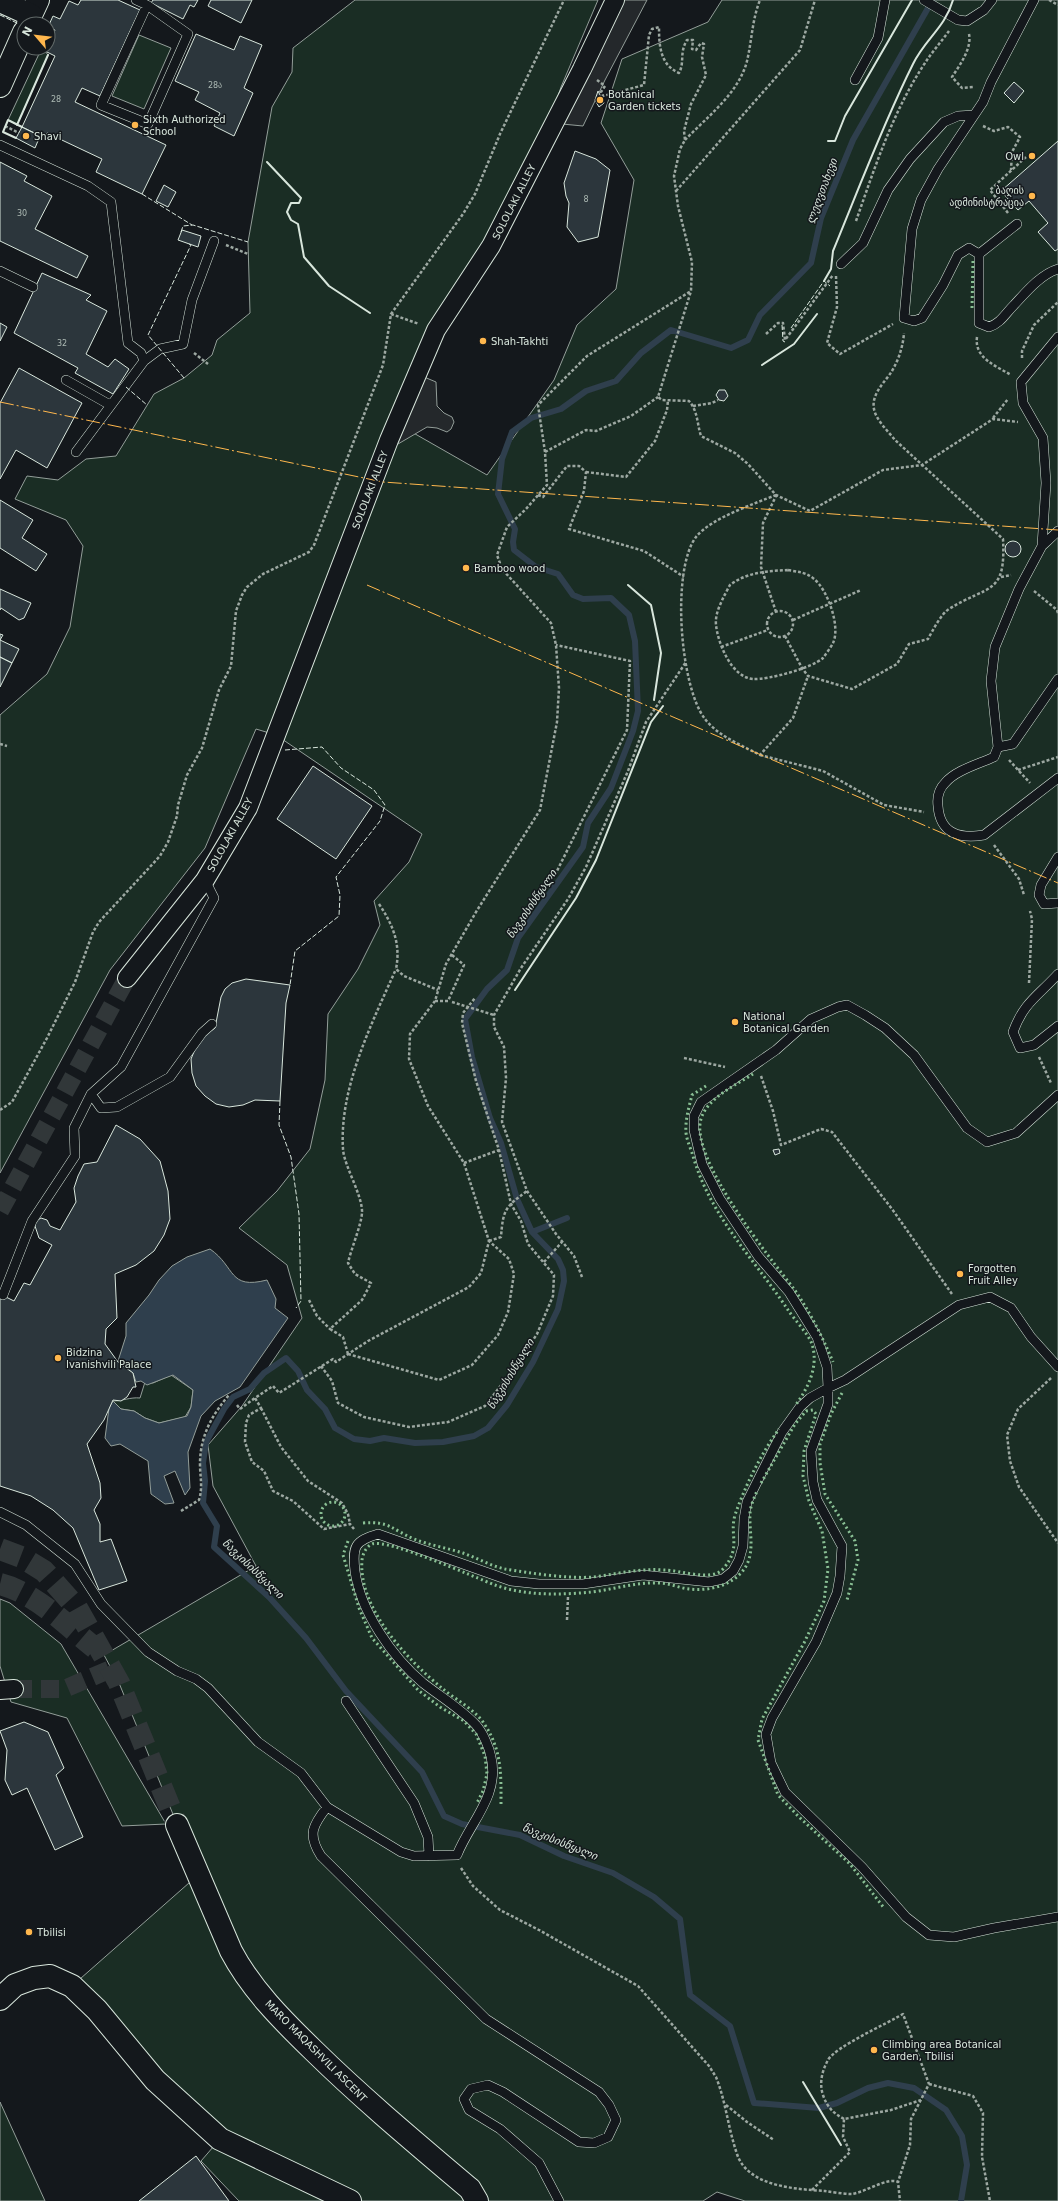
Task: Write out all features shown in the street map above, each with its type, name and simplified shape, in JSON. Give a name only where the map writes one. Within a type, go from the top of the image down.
[{"type":"main road","points":[[0,1],[26,16]]},
{"type":"main road","points":[[0,86],[16,50]]},
{"type":"main road","name":"MARO MAQASHVILI ASCENT","points":[[176,1825],[231,1951],[239,1966],[262,1998],[352,2089],[470,2189],[477,2201]]},
{"type":"main road","points":[[0,1999],[15,1985],[34,1978],[50,1976],[72,1986],[97,2010],[155,2080],[220,2139],[350,2201]]},
{"type":"street","name":"SOLOLAKI ALLEY","points":[[126,978],[205,880],[248,808],[389,440],[436,330],[491,246],[582,70],[615,0]]},
{"type":"lane","points":[[136,0],[147,5],[188,34],[148,124],[101,104],[147,5]]},
{"type":"lane","points":[[856,80],[878,38],[885,0]]},
{"type":"lane","points":[[924,0],[962,20],[984,10],[992,0]]},
{"type":"lane","points":[[979,254],[968,248],[958,255],[944,285],[922,318],[914,321],[904,318],[912,229],[921,200],[938,169],[983,102],[991,82],[1034,0]]},
{"type":"lane","points":[[840,264],[863,243],[888,190],[910,159],[944,122],[958,116],[974,115]]},
{"type":"lane","points":[[0,145],[88,186],[111,202],[128,343],[141,353],[144,361]]},
{"type":"lane","points":[[979,254],[1017,224]]},
{"type":"lane","points":[[76,452],[144,361],[160,349],[183,344],[192,300],[214,241]]},
{"type":"lane","points":[[979,254],[979,324],[988,328],[998,324],[1013,305],[1049,272],[1058,269]]},
{"type":"lane","points":[[0,271],[32,287]]},
{"type":"lane","points":[[1042,546],[1046,483],[1044,438],[1023,404],[1021,382],[1058,337]]},
{"type":"lane","points":[[66,380],[110,405]]},
{"type":"lane","points":[[1058,531],[1042,546],[1019,589],[995,647],[991,681],[998,747],[994,757],[966,769],[944,783],[937,798],[938,814],[943,826],[960,835],[970,838],[984,835],[1058,778]]},
{"type":"lane","points":[[998,747],[1013,744],[1058,679]]},
{"type":"lane","points":[[1058,857],[1041,885],[1039,895],[1044,904],[1058,903]]},
{"type":"lane","points":[[3,1295],[32,1220],[75,1156],[74,1128],[91,1094],[121,1067],[214,898],[205,880]]},
{"type":"lane","points":[[1058,974],[1028,1003],[1018,1017],[1013,1032],[1020,1048],[1034,1045],[1058,1026]]},
{"type":"lane","points":[[1058,1095],[1016,1134],[987,1142],[968,1128],[914,1055],[885,1028],[847,1005],[838,1007],[811,1019],[776,1050],[700,1102],[694,1116],[694,1130],[700,1158],[720,1199],[758,1256],[789,1292],[817,1337],[827,1367],[828,1404],[811,1451],[813,1482],[818,1500],[842,1546],[840,1576],[837,1593],[816,1642],[772,1718],[766,1734],[771,1763],[785,1792],[862,1867],[906,1917],[929,1935],[954,1937],[994,1928],[1058,1917]]},
{"type":"lane","points":[[91,1094],[101,1108],[117,1107],[158,1084],[170,1076],[202,1033],[212,1024]]},
{"type":"lane","points":[[0,1512],[26,1525],[75,1564],[101,1604],[148,1652],[177,1671],[196,1678],[208,1688],[258,1742],[301,1773],[327,1807],[401,1852],[414,1856],[457,1855],[462,1842],[490,1794],[493,1782],[491,1757],[484,1736],[477,1726],[466,1715],[422,1681],[394,1653],[376,1628],[362,1597],[355,1574],[353,1557],[355,1546],[362,1539],[378,1534],[389,1536],[409,1546],[449,1557],[511,1581],[539,1584],[583,1584],[643,1575],[709,1582],[723,1579],[733,1571],[740,1560],[743,1546],[744,1519],[747,1502],[782,1432],[800,1407],[810,1398],[845,1380],[959,1305],[990,1297],[1011,1308],[1031,1336],[1058,1367]]},
{"type":"lane","points":[[346,1701],[414,1803],[428,1837],[429,1856]]},
{"type":"lane","points":[[327,1807],[315,1822],[313,1830],[315,1847],[321,1856],[486,2019],[599,2092],[609,2105],[616,2120],[608,2137],[594,2143],[579,2142],[503,2092],[488,2085],[471,2089],[464,2099],[469,2110],[500,2129],[540,2163],[559,2201]]},
{"type":"path","points":[[0,1110],[12,1102],[47,1038],[75,982],[99,922],[164,850],[177,816],[178,805],[187,775],[202,748],[219,690],[231,666],[238,603],[247,587],[263,574],[309,552],[314,545],[351,442],[370,402],[383,365],[391,314],[463,214],[475,194],[500,134],[564,0]]},
{"type":"path","points":[[545,452],[586,430],[596,431],[630,416],[658,397],[691,291],[692,262],[675,192],[674,170],[680,148],[685,140],[738,84],[747,61],[755,13],[760,0]]},
{"type":"path","points":[[675,192],[800,50],[815,0]]},
{"type":"path","points":[[1048,0],[1058,6]]},
{"type":"path","points":[[853,228],[879,156],[895,118],[924,63],[962,20],[970,40],[962,61],[952,77],[962,88],[982,86]]},
{"type":"path","points":[[601,92],[603,96],[644,85],[649,35],[652,29],[659,27],[660,53],[675,71],[679,73],[682,68],[682,48],[687,40],[692,40],[692,49],[696,50],[700,43],[704,44],[702,57],[706,75],[691,104],[684,131],[685,140]]},
{"type":"path","points":[[980,124],[994,131],[1008,128],[1020,137],[1012,152],[1011,170]]},
{"type":"path","points":[[5,126],[19,133]]},
{"type":"path","points":[[1017,224],[990,190],[1027,156]]},
{"type":"path","points":[[214,241],[248,254]]},
{"type":"path","points":[[766,334],[778,324],[783,323],[785,340],[835,273],[837,307],[827,343],[840,354],[904,318]]},
{"type":"path","points":[[237,1405],[240,1409],[273,1386],[279,1393],[333,1359],[336,1362],[368,1341],[469,1287],[481,1273],[489,1241],[464,1163],[428,1106],[409,1059],[410,1034],[426,1016],[434,1001],[446,964],[476,912],[540,810],[557,722],[559,688],[556,645],[551,623],[502,569],[497,556],[507,527],[526,509],[547,485],[545,452],[538,405],[587,356],[691,291]]},
{"type":"path","points":[[1021,382],[1022,351],[1028,335],[1034,325],[1058,302]]},
{"type":"path","points":[[391,314],[436,330]]},
{"type":"path","points":[[785,636],[802,668],[808,676],[852,689],[897,664],[909,644],[928,639],[948,610],[987,591],[1001,577],[1004,559],[1003,539],[891,435],[874,410],[875,396],[893,369],[903,345],[904,318]]},
{"type":"path","points":[[183,344],[208,364]]},
{"type":"path","points":[[976,344],[980,356],[1021,382]]},
{"type":"path","points":[[658,397],[662,400],[689,401],[693,406],[701,436],[735,453],[748,464],[776,495],[810,511],[883,470],[922,465],[992,419],[1034,423]]},
{"type":"path","points":[[538,495],[543,497],[567,466],[579,466],[586,472],[626,477],[655,441],[667,410],[668,400]]},
{"type":"path","points":[[693,406],[712,403],[718,400]]},
{"type":"path","points":[[586,472],[584,491],[568,529],[644,551],[684,577]]},
{"type":"path","points":[[776,495],[763,522],[762,571],[776,612]]},
{"type":"path","points":[[776,495],[723,517],[696,537],[688,555],[681,591],[683,649],[697,708],[705,720],[727,738],[760,755],[823,771],[884,805],[938,814]]},
{"type":"path","points":[[762,571],[803,572],[814,579],[830,605],[835,620],[834,641],[822,658],[802,668],[752,679],[735,668],[727,659],[721,647],[716,624],[718,609],[730,586],[750,575],[762,571]]},
{"type":"path","points":[[1019,589],[1035,591],[1058,613]]},
{"type":"path","points":[[793,620],[830,605],[861,590]]},
{"type":"path","points":[[783,611],[789,614],[793,620],[793,626],[790,632],[785,636],[778,637],[768,630],[767,622],[770,616],[776,612],[783,611]]},
{"type":"path","points":[[721,647],[768,630]]},
{"type":"path","points":[[556,645],[630,661],[628,730],[556,874]]},
{"type":"path","points":[[582,1277],[574,1256],[562,1242],[527,1191],[502,1122],[506,1078],[504,1048],[494,1027],[494,1015],[521,968],[568,899],[586,867],[628,771],[646,722],[686,662]]},
{"type":"path","points":[[760,755],[793,718],[808,676]]},
{"type":"path","points":[[0,744],[7,746]]},
{"type":"path","points":[[1018,770],[1058,757]]},
{"type":"path","points":[[984,835],[992,842],[1019,879],[1026,899]]},
{"type":"path","points":[[330,1329],[362,1300],[371,1283],[355,1274],[348,1263],[362,1212],[343,1150],[344,1118],[355,1068],[375,1012],[396,969],[398,957],[396,934],[379,904]]},
{"type":"path","points":[[1028,906],[1032,919],[1028,1003]]},
{"type":"path","points":[[450,1001],[464,965],[452,955]]},
{"type":"path","points":[[396,969],[404,976],[438,990]]},
{"type":"path","points":[[321,1366],[332,1381],[338,1403],[364,1417],[409,1427],[448,1422],[485,1406],[516,1366],[537,1334],[553,1296],[554,1275],[528,1244],[521,1221],[511,1204],[499,1150],[476,1081],[462,1023],[463,1013],[474,998]]},
{"type":"path","points":[[434,1001],[450,1001],[494,1015]]},
{"type":"path","points":[[1034,1045],[1058,1095]]},
{"type":"path","points":[[684,1058],[745,1072]]},
{"type":"path","points":[[764,1080],[781,1145],[821,1128],[832,1132],[892,1209],[959,1305]]},
{"type":"path","points":[[464,1163],[479,1159],[499,1150]]},
{"type":"path","points":[[489,1241],[501,1237],[503,1215],[511,1204],[527,1191]]},
{"type":"path","points":[[348,1354],[439,1380],[472,1365],[498,1335],[508,1312],[514,1274],[509,1258],[489,1241]]},
{"type":"path","points":[[544,1262],[562,1242]]},
{"type":"path","points":[[309,1300],[317,1316],[330,1329],[343,1337],[348,1354]]},
{"type":"path","points":[[1052,1377],[1018,1409],[1007,1435],[1010,1461],[1019,1487],[1058,1543]]},
{"type":"path","points":[[181,1511],[199,1500],[202,1481],[200,1450],[204,1434],[215,1411],[229,1394]]},
{"type":"path","points":[[255,1398],[281,1447],[308,1481],[342,1503],[348,1514],[350,1524],[362,1539]]},
{"type":"path","points":[[261,1408],[249,1415],[246,1423],[245,1442],[252,1462],[264,1471],[274,1491],[293,1501],[324,1529],[350,1524]]},
{"type":"path","points":[[567,1620],[569,1584]]},
{"type":"path","points":[[457,1855],[460,1867],[473,1886],[500,1910],[628,1978],[647,1993],[709,2066],[716,2077],[725,2105],[737,2155],[750,2172],[758,2177],[781,2186],[851,2194],[876,2187],[890,2180],[898,2182]]},
{"type":"path","points":[[900,2201],[898,2182],[910,2145],[911,2119],[928,2086],[903,2014],[841,2048],[828,2059],[819,2085],[825,2100],[833,2113],[844,2119],[891,2110],[921,2099]]},
{"type":"path","points":[[928,2086],[973,2096],[983,2112],[982,2157],[990,2201]]},
{"type":"path","points":[[725,2105],[774,2140]]},
{"type":"path","points":[[812,2190],[850,2152],[843,2137],[844,2119]]},
{"type":"green space","name":"National Botanical Garden","points":[[355,0],[598,0],[561,87],[537,158],[396,423],[487,475],[554,380],[577,325],[616,289],[634,180],[601,123],[622,59],[708,22],[722,0],[1058,0],[1058,2201],[745,2201],[717,2192],[703,2201],[239,2201],[201,2161],[220,2139],[72,1986],[198,1875],[119,1683],[104,1655],[256,1566],[213,1486],[208,1445],[242,1406],[302,1318],[287,1265],[239,1228],[277,1191],[310,1149],[325,1080],[328,1014],[358,969],[380,925],[374,901],[409,862],[422,834],[276,735],[256,729],[205,848],[110,970],[0,1173],[0,715],[47,674],[70,627],[83,546],[66,520],[15,499],[27,476],[58,480],[86,459],[116,456],[154,394],[184,378],[212,355],[217,340],[250,313],[248,242],[272,107],[292,72],[293,48]]},
{"type":"green space","points":[[139,35],[171,48],[144,109],[112,96]]},
{"type":"green space","points":[[38,56],[48,56],[17,125],[8,120]]},
{"type":"green space","points":[[171,1375],[193,1390],[191,1407],[185,1417],[159,1423],[145,1418],[134,1411],[121,1409],[113,1401],[140,1398],[145,1382],[153,1383]]},
{"type":"green space","points":[[0,1599],[10,1603],[61,1644],[166,1824],[122,1826],[67,1718],[11,1702],[0,1666]]},
{"type":"green space","points":[[0,2102],[45,2201],[0,2201]]},
{"type":"shaded area","points":[[617,0],[647,0],[605,80],[583,126],[562,124]]},
{"type":"shaded area","points":[[417,374],[436,382],[437,406],[444,413],[452,417],[454,422],[451,429],[447,432],[437,428],[427,427],[398,444],[389,440]]},
{"type":"water","points":[[210,1249],[239,1279],[245,1282],[267,1280],[276,1299],[275,1308],[288,1318],[240,1387],[215,1401],[201,1416],[188,1452],[190,1488],[185,1495],[175,1471],[164,1476],[174,1503],[165,1504],[151,1494],[148,1461],[120,1444],[111,1446],[105,1438],[109,1408],[113,1401],[121,1409],[134,1411],[145,1418],[159,1423],[187,1416],[191,1407],[193,1390],[173,1375],[147,1385],[141,1381],[136,1382],[133,1373],[118,1361],[126,1336],[126,1323],[159,1280],[172,1266],[187,1257]]},
{"type":"building","points":[[81,0],[118,0],[140,10],[100,96],[82,88],[75,102],[166,145],[142,194],[96,172],[102,159],[47,133],[45,138],[22,127],[56,56],[56,17],[60,19],[69,1],[78,5]]},
{"type":"building","points":[[153,0],[198,0],[194,7],[190,5],[183,19],[151,3]]},
{"type":"building","points":[[211,0],[252,0],[241,23],[208,6]]},
{"type":"building","points":[[196,34],[234,50],[240,36],[262,45],[244,88],[253,93],[234,136],[214,126],[220,113],[195,100],[199,92],[175,81]]},
{"type":"building","points":[[1014,82],[1024,91],[1014,103],[1004,93]]},
{"type":"building","points":[[598,91],[604,103],[599,107],[595,100]]},
{"type":"building","points":[[22,127],[40,136],[35,148],[16,138]]},
{"type":"building","name":"ბაღის ადმინისტრაცია","points":[[1058,141],[1058,249],[1055,251],[1038,232],[1048,223],[1029,201],[1018,210],[1001,191]]},
{"type":"building","points":[[575,151],[596,159],[610,170],[598,237],[578,242],[567,227],[569,203],[566,196],[564,183]]},
{"type":"building","points":[[0,162],[27,176],[24,181],[52,196],[35,229],[88,256],[77,278],[0,241]]},
{"type":"building","points":[[164,185],[176,192],[168,207],[156,201]]},
{"type":"building","points":[[182,230],[201,236],[198,247],[178,240]]},
{"type":"building","points":[[42,273],[91,295],[86,300],[107,311],[86,354],[108,367],[115,359],[129,369],[113,394],[75,373],[78,368],[14,333]]},
{"type":"building","points":[[0,323],[7,327],[0,341]]},
{"type":"building","points":[[19,368],[82,403],[47,468],[16,450],[0,479],[0,403]]},
{"type":"building","points":[[719,390],[725,390],[728,396],[724,401],[719,400],[716,395]]},
{"type":"building","points":[[0,500],[33,520],[22,538],[47,554],[36,571],[0,548]]},
{"type":"building","points":[[1010,541],[1016,541],[1021,546],[1019,555],[1016,557],[1010,557],[1005,552],[1005,546]]},
{"type":"building","points":[[0,589],[31,603],[24,618],[19,620],[1,608],[0,610]]},
{"type":"building","points":[[0,640],[19,649],[12,663],[0,657]]},
{"type":"building","points":[[0,657],[12,663],[0,687]]},
{"type":"building","points":[[313,766],[372,806],[336,859],[277,819]]},
{"type":"building","points":[[246,979],[290,985],[286,1003],[280,1101],[255,1100],[243,1105],[229,1107],[216,1104],[205,1096],[196,1086],[192,1073],[191,1059],[196,1047],[204,1036],[215,1028],[221,997],[225,989],[232,983]]},
{"type":"building","name":"Bidzina Ivanishvili Palace","points":[[116,1125],[140,1139],[160,1161],[168,1191],[170,1219],[164,1235],[154,1251],[136,1265],[115,1274],[117,1318],[106,1329],[105,1344],[118,1362],[133,1373],[136,1387],[133,1387],[127,1397],[121,1401],[113,1400],[104,1420],[87,1444],[100,1483],[101,1498],[94,1510],[100,1524],[100,1542],[111,1539],[127,1581],[99,1590],[73,1528],[53,1510],[31,1496],[0,1486],[0,1294],[14,1301],[24,1283],[30,1285],[52,1245],[39,1238],[35,1226],[36,1221],[41,1218],[47,1220],[50,1226],[60,1230],[76,1202],[74,1188],[84,1164],[97,1162]]},
{"type":"building","points":[[779,1149],[780,1153],[775,1155],[773,1150]]},
{"type":"building","points":[[24,1722],[48,1732],[64,1768],[56,1775],[83,1837],[55,1850],[27,1788],[12,1795],[5,1780],[7,1750],[0,1731]]},
{"type":"building","points":[[196,2156],[229,2201],[139,2201]]},
{"type":"waterway","name":"წავკისისწყალი","points":[[932,1],[853,140],[821,218],[811,263],[760,315],[748,340],[731,348],[671,330],[641,353],[616,381],[586,391],[561,409],[531,418],[512,432],[502,459],[498,494],[515,529],[513,542],[514,550],[536,567],[558,574],[573,595],[583,599],[611,598],[629,615],[635,641],[638,711],[633,731],[611,788],[588,823],[583,847],[518,938],[507,970],[487,989],[465,1019],[472,1057],[490,1118],[501,1143],[517,1199],[532,1232],[558,1259],[563,1270],[564,1281],[558,1309],[533,1362],[507,1405],[488,1428],[474,1436],[443,1442],[415,1443],[384,1438],[370,1441],[354,1439],[335,1428],[325,1409],[307,1390],[298,1371],[286,1358],[264,1373],[250,1389],[233,1397],[224,1409],[206,1442],[203,1463],[205,1481],[203,1503],[217,1526],[214,1547],[269,1597],[306,1638],[346,1691],[422,1772],[444,1816],[462,1824],[520,1835],[564,1856],[613,1873],[654,1897],[680,1919],[690,1995],[730,2026],[754,2103],[819,2108],[837,2103],[868,2088],[888,2083],[914,2088],[946,2110],[962,2136],[967,2165],[961,2201]]},
{"type":"waterway","points":[[532,1232],[567,1218]]},
{"type":"tunnel","points":[[0,1211],[127,978]]},
{"type":"tunnel","points":[[0,1549],[21,1557],[44,1571],[77,1608],[119,1683],[177,1825]]},
{"type":"tunnel","points":[[0,1584],[13,1588],[38,1602],[95,1648]]},
{"type":"tunnel","points":[[14,1689],[64,1689],[111,1669]]},
{"type":"hedge","points":[[972,308],[973,260]]},
{"type":"hedge","points":[[753,1074],[716,1098],[704,1111],[701,1119],[701,1136],[707,1158],[734,1207],[805,1306],[825,1343],[833,1362]]},
{"type":"hedge","points":[[706,1086],[692,1095],[686,1123],[687,1139],[701,1178],[710,1198],[734,1237],[805,1332],[812,1344],[814,1361],[811,1377],[808,1385],[795,1406]]},
{"type":"hedge","points":[[842,1393],[831,1414],[820,1444],[820,1463],[825,1494],[855,1541],[858,1560],[847,1600]]},
{"type":"hedge","points":[[761,1483],[795,1424],[806,1411],[813,1410],[816,1414],[804,1451],[803,1476],[809,1501],[822,1531],[828,1569],[824,1601],[804,1643],[762,1719],[758,1740],[778,1795],[799,1817],[850,1864],[884,1908]]},
{"type":"hedge","points":[[363,1523],[379,1523],[390,1526],[414,1539],[463,1553],[505,1569],[561,1576],[583,1577],[656,1570],[671,1570],[711,1575],[718,1573],[729,1561],[734,1548],[733,1529],[735,1515],[739,1504],[760,1460],[779,1429]]},
{"type":"hedge","points":[[501,1804],[501,1783],[498,1754],[491,1735],[481,1720],[415,1664],[388,1632],[368,1597],[363,1578],[362,1560],[366,1549],[372,1544],[395,1547],[412,1552],[495,1585],[507,1589],[531,1593],[556,1594],[592,1592],[650,1583],[666,1584],[689,1589],[710,1589],[723,1585],[735,1578],[740,1574],[749,1560],[751,1546],[750,1511],[757,1491]]},
{"type":"hedge","points":[[333,1502],[342,1505],[345,1514],[342,1523],[333,1526],[324,1523],[321,1514],[324,1505],[333,1502]]},
{"type":"hedge","points":[[348,1541],[343,1555],[359,1608],[372,1638],[418,1690],[440,1707],[464,1721],[476,1734],[485,1756],[487,1774],[483,1791],[477,1803]]},
{"type":"fence","points":[[0,15],[16,23]]},
{"type":"fence","points":[[142,194],[192,225]]},
{"type":"fence","points":[[181,232],[183,226],[193,225],[248,242]]},
{"type":"fence","points":[[184,378],[148,335],[191,245],[189,244]]},
{"type":"fence","points":[[791,328],[824,281],[830,286]]},
{"type":"fence","points":[[782,325],[783,341],[785,342]]},
{"type":"fence","points":[[126,387],[147,405]]},
{"type":"fence","points":[[285,750],[322,747],[341,768],[374,790],[385,805],[380,821],[336,877],[340,895],[339,916],[295,951],[290,985]]},
{"type":"fence","points":[[280,1101],[279,1125],[291,1157],[299,1214],[301,1301],[296,1308]]},
{"type":"wall","points":[[828,141],[835,141],[845,116],[912,0]]},
{"type":"wall","points":[[824,281],[831,269],[833,251],[902,87],[918,55],[940,26],[953,0]]},
{"type":"wall","points":[[17,125],[48,56]]},
{"type":"wall","points":[[16,138],[3,132],[8,120],[22,127]]},
{"type":"wall","points":[[267,162],[301,198],[299,203],[291,203],[287,212],[291,220],[298,224],[304,257],[329,286],[370,313]]},
{"type":"wall","points":[[762,365],[794,344],[817,314]]},
{"type":"wall","points":[[628,585],[651,605],[661,653],[654,700]]},
{"type":"wall","points":[[515,990],[576,898],[596,860],[651,722],[663,706]]},
{"type":"wall","points":[[803,2082],[841,2145]]},
{"type":"power","points":[[0,402],[383,482],[1058,530]]},
{"type":"power","points":[[367,585],[1058,883]]},
{"type":"place","name":"Botanical Garden tickets","points":[[600,100]]},
{"type":"place","name":"Sixth Authorized School","points":[[135,125]]},
{"type":"place","name":"Shavi","points":[[26,136]]},
{"type":"place","name":"Owl","points":[[1032,156]]},
{"type":"place","name":"ბაღის ადმინისტრაცია","points":[[1032,196]]},
{"type":"place","name":"Shah-Takhti","points":[[483,341]]},
{"type":"place","name":"Bamboo wood","points":[[466,568]]},
{"type":"place","name":"National Botanical Garden","points":[[735,1022]]},
{"type":"place","name":"Forgotten Fruit Alley","points":[[960,1274]]},
{"type":"place","name":"Bidzina Ivanishvili Palace","points":[[58,1358]]},
{"type":"place","name":"Tbilisi","points":[[29,1932]]},
{"type":"place","name":"Climbing area Botanical Garden, Tbilisi","points":[[874,2050]]},
{"type":"water label","name":"ლეღვთახევი","points":[[822,191]]}]
